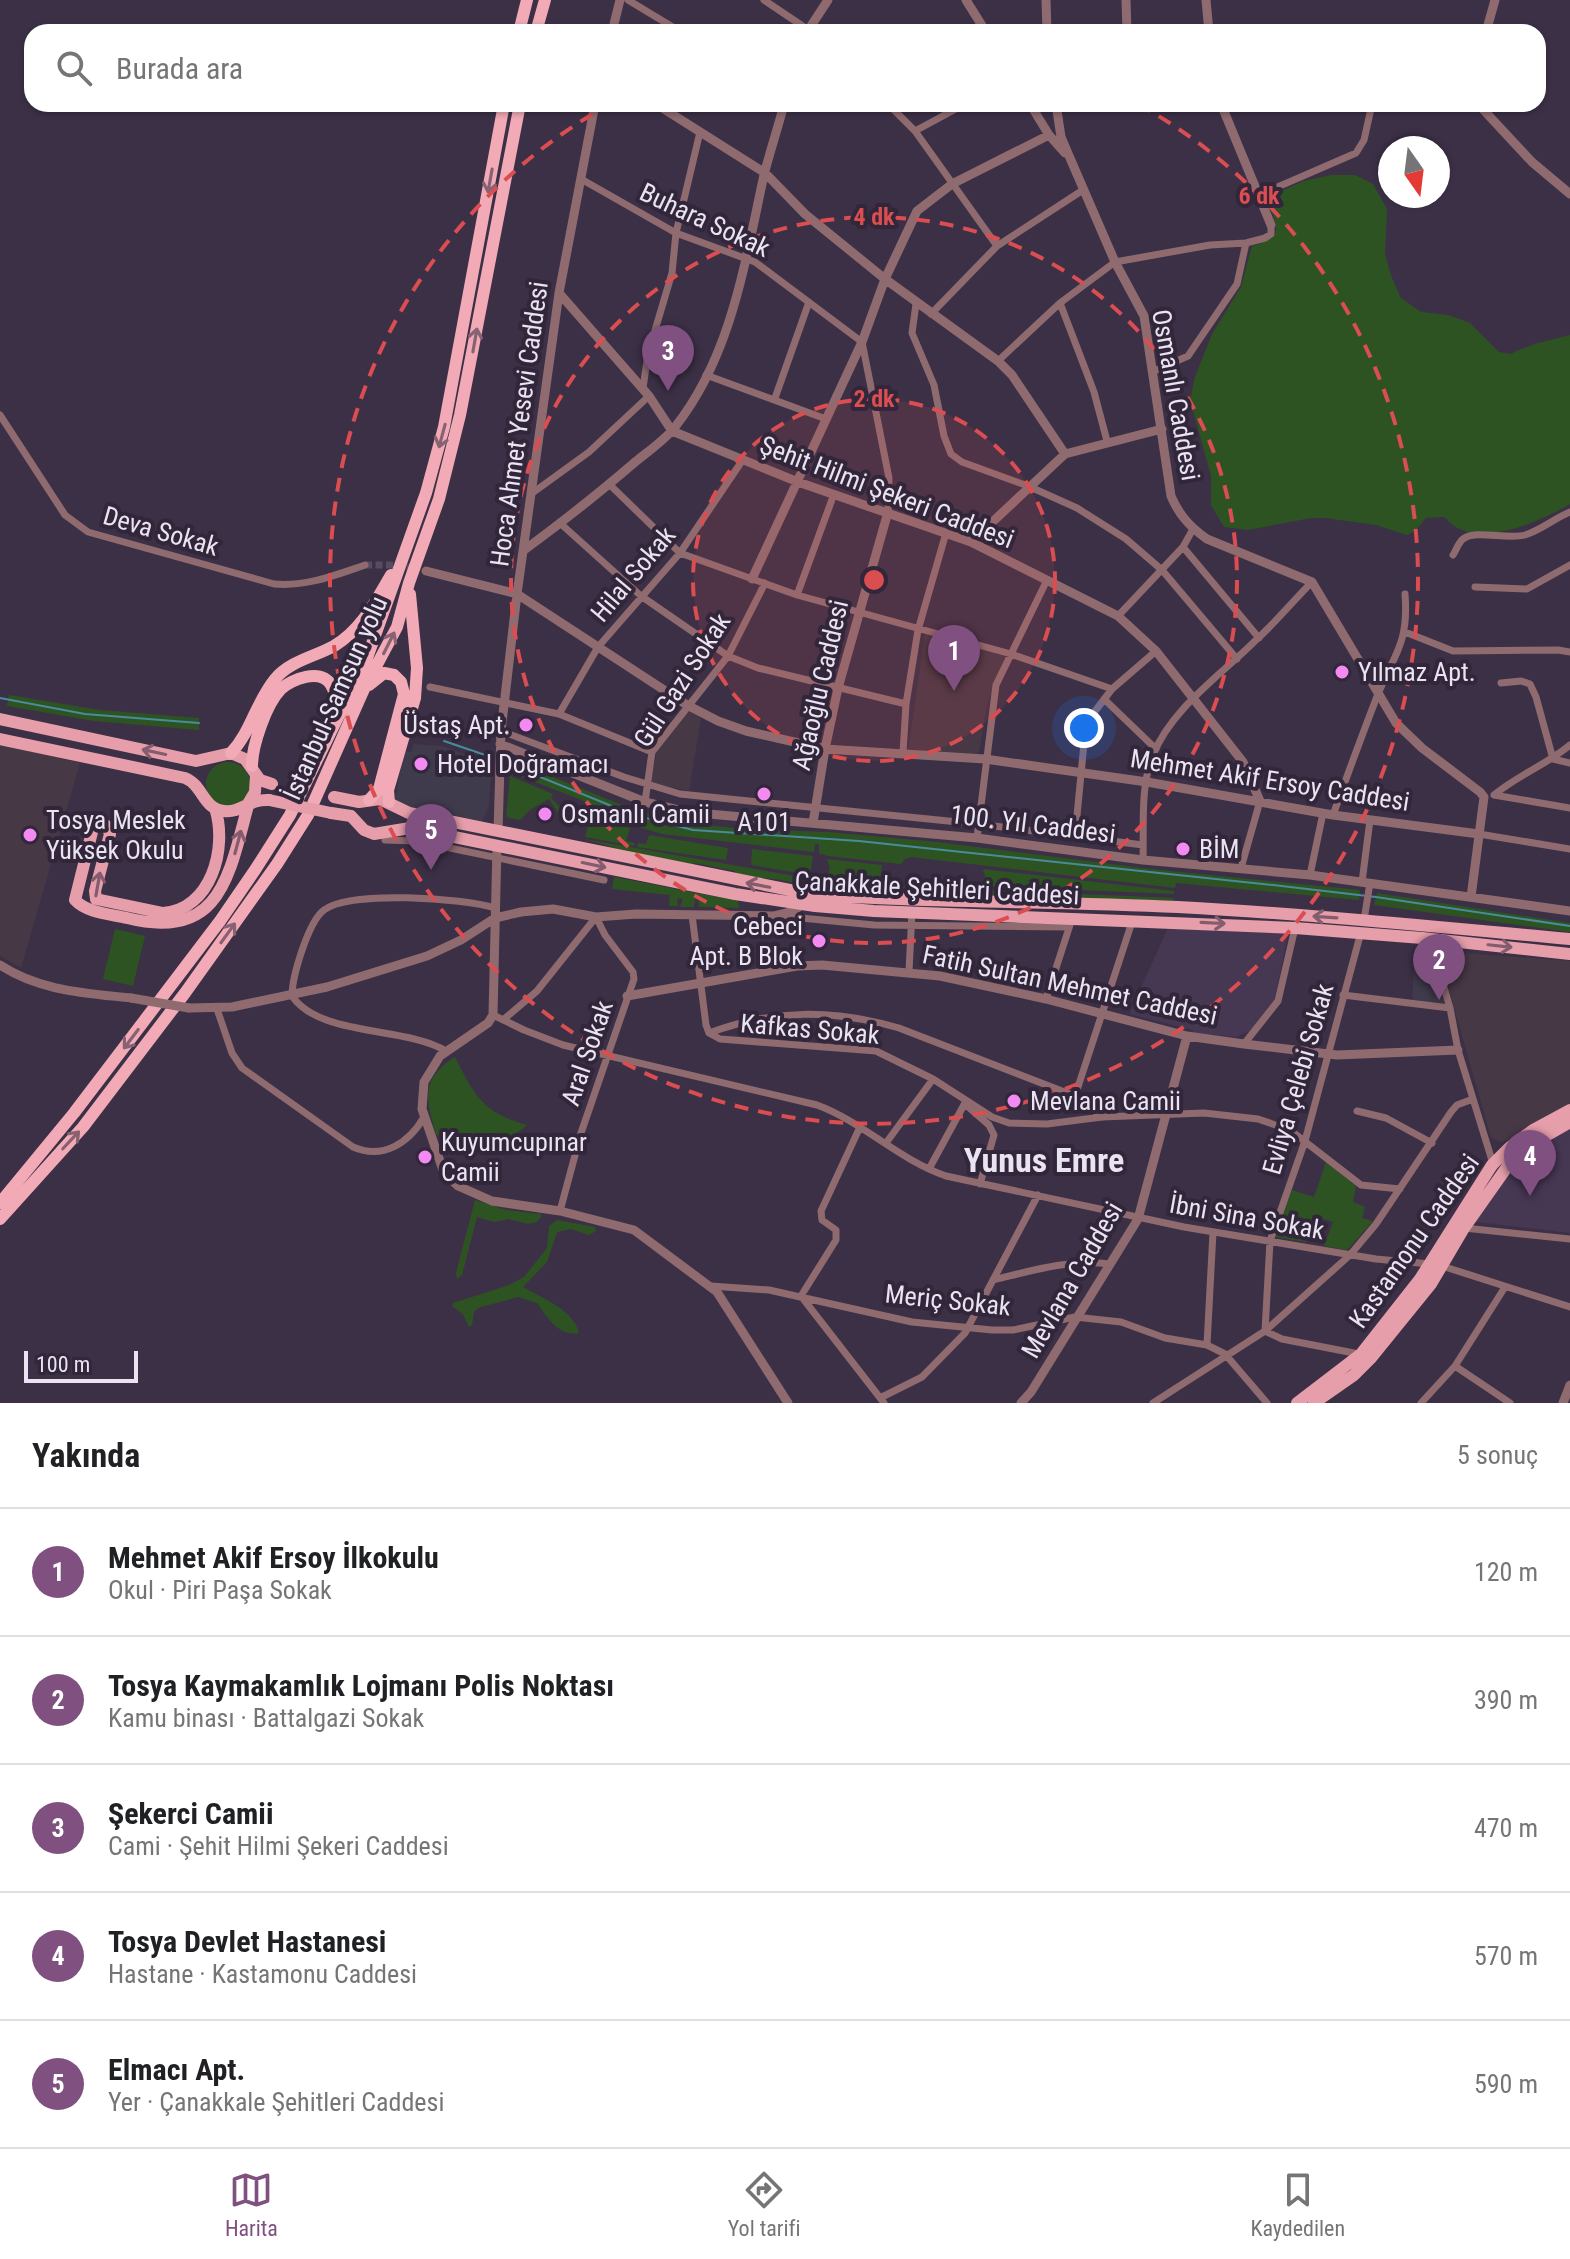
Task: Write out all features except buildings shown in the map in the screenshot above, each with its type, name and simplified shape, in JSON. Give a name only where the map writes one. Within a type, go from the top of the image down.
[{"type":"highway","points":[[521,24],[527,0]]},
{"type":"highway","points":[[538,24],[545,0]]},
{"type":"highway","name":"İstanbul-Samsun yolu","points":[[0,1203],[74,1113],[229,908],[290,815],[367,658],[426,493],[451,397],[503,112]]},
{"type":"highway","name":"İstanbul-Samsun yolu","points":[[0,1219],[83,1127],[185,993],[277,864],[308,815],[364,689],[397,627],[439,499],[460,415],[518,112]]},
{"type":"highway","points":[[231,753],[241,743],[260,701],[276,677],[303,658],[332,647],[360,626],[405,551]]},
{"type":"highway","points":[[389,802],[388,790],[415,698],[417,668],[409,583]]},
{"type":"highway","points":[[364,689],[384,673],[394,675],[401,682],[404,694],[379,789],[369,800]]},
{"type":"highway","points":[[254,770],[252,750],[267,713],[278,691],[292,680],[307,676],[326,679],[336,701],[335,724]]},
{"type":"main road","points":[[0,719],[196,761],[231,753],[241,756],[260,780],[272,784]]},
{"type":"main road","points":[[0,739],[185,778],[198,787],[205,800],[215,808],[233,811],[249,802]]},
{"type":"main road","points":[[198,787],[201,772],[210,760]]},
{"type":"main road","points":[[215,808],[219,828],[215,861],[204,890],[194,903],[174,912],[163,913],[96,899],[95,891],[110,834],[107,826],[101,823],[93,828],[75,900],[88,908],[155,924],[177,923],[199,913],[215,898],[229,874],[249,802],[255,792],[254,770]]},
{"type":"main road","name":"Çanakkale Şehitleri Caddesi","points":[[334,797],[359,802],[380,799],[409,813],[558,864],[735,894],[811,902],[874,899],[1176,907],[1427,933],[1570,954]]},
{"type":"main road","name":"Çanakkale Şehitleri Caddesi","points":[[249,802],[269,800],[351,816],[370,833],[384,837],[398,828],[410,828],[912,919],[1133,920],[1295,928],[1362,926]]},
{"type":"main road","points":[[361,826],[359,811],[369,800]]},
{"type":"main road","points":[[384,837],[391,819],[389,802]]},
{"type":"main road","points":[[1176,907],[1176,922]]},
{"type":"main road","name":"Çanakkale Şehitleri Caddesi","points":[[1427,933],[1570,939]]},
{"type":"main road","name":"Kastamonu Caddesi","points":[[1314,1403],[1363,1367],[1431,1284],[1436,1265],[1496,1170],[1520,1139],[1570,1110]]},
{"type":"main road","name":"Kastamonu Caddesi","points":[[1297,1403],[1361,1354],[1464,1228],[1496,1170],[1570,1122]]},
{"type":"street","points":[[614,24],[620,0]]},
{"type":"street","points":[[628,0],[668,24]]},
{"type":"street","points":[[764,0],[799,24]]},
{"type":"street","points":[[813,24],[828,0]]},
{"type":"street","points":[[966,0],[981,24]]},
{"type":"street","points":[[1046,0],[1047,24]]},
{"type":"street","points":[[1126,0],[1127,24]]},
{"type":"street","points":[[1206,0],[1208,24]]},
{"type":"street","points":[[1488,24],[1495,0]]},
{"type":"street","name":"Hoca Ahmet Yesevi Caddesi","points":[[498,1017],[495,913],[503,702],[559,293],[594,112]]},
{"type":"street","points":[[669,112],[765,173],[805,214],[885,279],[998,361],[1012,375],[1065,454]]},
{"type":"street","points":[[523,551],[561,524],[672,431],[706,375],[731,316],[748,259],[765,173],[782,112]]},
{"type":"street","points":[[896,112],[915,131],[997,246]]},
{"type":"street","points":[[915,131],[950,112]]},
{"type":"street","points":[[1035,112],[1049,135],[1070,158]]},
{"type":"street","name":"Osmanlı Caddesi","points":[[1057,112],[1061,137],[1083,190],[1115,262],[1144,316],[1171,496],[1176,508],[1193,529],[1231,550],[1301,575],[1312,582]]},
{"type":"street","points":[[998,361],[1060,303],[1115,262],[1210,245],[1246,243],[1271,234],[1271,225],[1224,112]]},
{"type":"street","points":[[1259,195],[1356,153],[1364,140],[1370,112]]},
{"type":"street","points":[[1485,112],[1532,162],[1570,194]]},
{"type":"street","points":[[531,494],[605,439],[646,392],[648,354],[672,273],[676,233],[700,132]]},
{"type":"street","points":[[752,579],[862,342],[885,279],[917,211],[952,184],[1049,135]]},
{"type":"street","name":"Buhara Sokak","points":[[581,179],[676,233],[748,259],[862,342]]},
{"type":"street","points":[[931,314],[997,246],[1083,190]]},
{"type":"street","points":[[1154,371],[1188,356],[1237,284],[1246,243]]},
{"type":"street","points":[[559,293],[646,392],[672,431]]},
{"type":"street","points":[[775,398],[809,302]]},
{"type":"street","points":[[1060,303],[1094,392],[1107,441]]},
{"type":"street","points":[[916,304],[912,333],[934,385],[944,436],[951,454],[962,462],[1028,486],[1097,519],[1162,570],[1237,659]]},
{"type":"street","points":[[862,342],[889,478],[888,512]]},
{"type":"street","points":[[706,375],[826,419]]},
{"type":"street","name":"Deva Sokak","points":[[0,415],[65,515],[88,532],[274,584],[323,579],[365,565]]},
{"type":"street","points":[[971,542],[1065,454],[1162,429]]},
{"type":"street","name":"Şehit Hilmi Şekeri Caddesi","points":[[672,431],[798,482],[971,542],[1118,616],[1156,651],[1243,762],[1260,801]]},
{"type":"street","name":"Hilal Sokak","points":[[559,714],[598,647],[680,553],[742,461]]},
{"type":"street","points":[[609,484],[680,553],[797,595],[1011,654],[1112,689]]},
{"type":"street","points":[[797,595],[834,494]]},
{"type":"street","name":"Ağaoğlu Caddesi","points":[[813,823],[838,688],[888,512]]},
{"type":"street","points":[[1453,555],[1465,538],[1474,535],[1520,536],[1570,512]]},
{"type":"street","points":[[561,524],[641,596],[728,656],[758,668],[906,704]]},
{"type":"street","points":[[1118,616],[1183,547],[1193,529]]},
{"type":"street","points":[[903,753],[906,704],[918,630],[946,533]]},
{"type":"street","points":[[1183,547],[1259,638]]},
{"type":"street","points":[[1475,587],[1527,589],[1570,565]]},
{"type":"street","name":"Mehmet Akif Ersoy Caddesi","points":[[426,571],[517,594],[687,705],[731,727],[825,749],[985,759],[1147,782],[1328,814],[1479,834]]},
{"type":"street","points":[[977,838],[996,685],[1047,580]]},
{"type":"street","points":[[1143,860],[1147,782],[1156,749],[1166,732],[1194,699],[1259,638],[1312,582],[1377,695],[1405,733],[1489,796],[1570,808]]},
{"type":"street","name":"Gül Gazi Sokak","points":[[645,802],[652,752],[728,656],[765,583]]},
{"type":"street","points":[[1310,875],[1328,814],[1405,632],[1405,594]]},
{"type":"street","points":[[1405,632],[1453,651],[1570,652]]},
{"type":"street","points":[[1075,836],[1086,723],[1112,689],[1156,651]]},
{"type":"street","points":[[1501,683],[1521,681],[1533,688],[1553,759]]},
{"type":"street","points":[[430,687],[559,714],[652,752]]},
{"type":"street","points":[[1104,699],[1156,749]]},
{"type":"street","name":"100. Yıl Caddesi","points":[[501,731],[646,785],[692,796],[978,824],[1143,845]]},
{"type":"street","points":[[1471,897],[1479,834],[1489,796],[1553,759],[1570,745]]},
{"type":"street","name":"100. Yıl Caddesi","points":[[500,748],[645,802],[707,815],[977,838],[1143,860],[1310,875],[1367,886],[1570,911]]},
{"type":"street","points":[[1553,759],[1570,763]]},
{"type":"street","points":[[1241,868],[1260,801]]},
{"type":"street","name":"Evliya Çelebi Sokak","points":[[1265,1331],[1270,1241],[1305,1141],[1362,926],[1366,905],[1370,820]]},
{"type":"street","points":[[1479,834],[1570,849]]},
{"type":"street","name":"Çanakkale Şehitleri Caddesi","points":[[558,864],[604,880]]},
{"type":"street","points":[[292,996],[296,969],[314,924],[324,910],[333,906],[423,897],[468,901],[495,913],[553,909],[596,917],[636,914],[774,916],[811,902]]},
{"type":"street","points":[[0,965],[53,987],[189,1008],[217,1009],[292,996],[427,956],[461,940],[495,913]]},
{"type":"street","name":"Kafkas Sokak","points":[[692,915],[709,1033],[720,1039],[868,1049],[886,1054],[933,1079],[992,1117],[1018,1124],[1216,1113],[1245,1117],[1285,1128],[1361,1185],[1400,1189]]},
{"type":"street","name":"Çanakkale Şehitleri Caddesi","points":[[774,916],[846,923],[912,919]]},
{"type":"street","points":[[596,917],[537,991],[446,1051],[433,1064],[424,1082],[421,1101],[440,1166],[450,1181],[492,1201],[560,1211],[634,1230],[711,1286],[724,1301],[748,1344],[788,1403]]},
{"type":"street","name":"Aral Sokak","points":[[560,1211],[581,1133],[634,979],[633,972],[605,935],[596,917]]},
{"type":"street","points":[[909,971],[912,919]]},
{"type":"street","points":[[1075,1096],[1133,920]]},
{"type":"street","points":[[1046,999],[1071,922]]},
{"type":"street","points":[[1244,1044],[1278,1001],[1295,928]]},
{"type":"street","points":[[1427,933],[1450,1008],[1458,1050],[1496,1170]]},
{"type":"street","name":"Fatih Sultan Mehmet Caddesi","points":[[627,996],[805,965],[909,971],[1046,999],[1187,1036],[1329,1054],[1458,1050]]},
{"type":"street","points":[[1343,995],[1450,1008]]},
{"type":"street","points":[[292,996],[300,1005],[335,1023],[420,1040],[446,1051]]},
{"type":"street","points":[[217,1009],[232,1053],[242,1068],[353,1147],[368,1152],[387,1151],[412,1134],[424,1117]]},
{"type":"street","points":[[709,1033],[764,1017],[821,1014],[854,1017],[899,1028],[1075,1096],[1102,1117]]},
{"type":"street","points":[[498,1017],[548,1040],[607,1054]]},
{"type":"street","name":"Mevlana Caddesi","points":[[1025,1402],[1138,1219],[1187,1036]]},
{"type":"street","name":"İbni Sina Sokak","points":[[607,1054],[817,1105],[929,1169],[980,1184],[1138,1219],[1350,1255],[1436,1265],[1570,1307]]},
{"type":"street","points":[[886,1143],[933,1079]]},
{"type":"street","points":[[1153,1403],[1265,1331],[1350,1255],[1376,1224],[1451,1112],[1457,1105],[1473,1099]]},
{"type":"street","points":[[929,1169],[966,1102],[989,1125],[994,1135],[980,1184]]},
{"type":"street","points":[[1357,1111],[1386,1118],[1432,1143]]},
{"type":"street","points":[[860,1127],[822,1208],[822,1220],[836,1230],[834,1245],[801,1296],[882,1401],[922,1377],[969,1327],[1038,1195]]},
{"type":"street","points":[[1464,1228],[1570,1239]]},
{"type":"street","points":[[1207,1345],[1213,1232]]},
{"type":"street","points":[[993,1280],[1065,1264],[1109,1264]]},
{"type":"street","name":"Meriç Sokak","points":[[711,1286],[801,1296],[912,1322],[1013,1330],[1075,1317],[1121,1322],[1165,1338],[1207,1345],[1225,1354]]},
{"type":"street","points":[[1421,1403],[1455,1366],[1505,1287]]},
{"type":"street","points":[[1265,1331],[1282,1339],[1361,1354]]},
{"type":"street","points":[[1225,1354],[1267,1403]]},
{"type":"street","points":[[1455,1366],[1510,1403]]},
{"type":"street","points":[[1563,1403],[1570,1385]]},
{"type":"shaded area","points":[[925,634],[1006,656],[988,701],[979,752],[975,755],[908,750]]},
{"type":"shaded area","points":[[687,710],[701,718],[689,791],[651,783],[657,751]]},
{"type":"shaded area","points":[[414,744],[443,746],[492,764],[489,806],[481,824],[405,808],[395,800],[404,751],[411,752]]},
{"type":"shaded area","name":"Tosya Meslek Yüksek Okulu","points":[[0,746],[80,763],[21,968],[0,956]]},
{"type":"shaded area","points":[[1168,928],[1288,934],[1274,1002],[1250,1031],[1236,1037],[1194,1033],[1193,1030],[1129,1014]]},
{"type":"shaded area","points":[[1415,946],[1427,947],[1444,1003],[1412,1002]]},
{"type":"shaded area","points":[[1438,951],[1570,961],[1570,1105],[1512,1139],[1501,1142],[1491,1137]]},
{"type":"shaded area","points":[[1570,1125],[1570,1233],[1476,1222],[1475,1217],[1505,1174],[1526,1155]]},
{"type":"green space","points":[[1331,175],[1355,175],[1373,184],[1378,193],[1378,208],[1387,209],[1385,255],[1392,278],[1401,298],[1421,312],[1448,315],[1470,323],[1499,352],[1510,354],[1570,335],[1570,504],[1524,526],[1488,533],[1471,533],[1457,528],[1445,517],[1426,518],[1407,535],[1376,525],[1325,518],[1248,530],[1224,527],[1211,505],[1211,476],[1190,400],[1195,377],[1212,334],[1241,287],[1252,246],[1275,234],[1275,222],[1265,198],[1304,181]]},
{"type":"green space","points":[[9,695],[100,710],[199,718],[199,730],[94,721],[7,706]]},
{"type":"green space","points":[[508,759],[627,807],[680,822],[937,842],[1151,869],[1360,890],[1359,900],[1176,883],[1175,888],[911,857],[901,864],[828,856],[819,853],[819,844],[815,844],[814,852],[662,834],[592,813],[594,805],[507,771]]},
{"type":"green space","points":[[228,762],[243,769],[250,784],[243,799],[228,806],[213,799],[206,784],[213,769]]},
{"type":"green space","points":[[510,776],[553,794],[551,798],[565,812],[560,815],[549,799],[520,820],[506,817]]},
{"type":"green space","points":[[591,816],[630,828],[626,841],[635,843],[634,846],[585,837]]},
{"type":"green space","points":[[649,835],[728,848],[726,860],[637,847],[638,843],[646,844]]},
{"type":"green space","points":[[584,839],[806,878],[805,888],[781,880],[738,876],[735,871],[695,863],[689,866],[617,852],[615,848]]},
{"type":"green space","points":[[752,849],[813,856],[810,875],[751,865]]},
{"type":"green space","points":[[827,859],[882,865],[880,881],[826,878],[830,869]]},
{"type":"green space","points":[[983,869],[1174,891],[1174,894],[984,886],[986,879]]},
{"type":"green space","points":[[614,877],[738,901],[739,908],[699,907],[699,900],[695,899],[694,907],[680,907],[683,899],[677,898],[678,906],[669,906],[670,895],[612,889]]},
{"type":"green space","points":[[808,879],[896,886],[1174,898],[1173,903],[938,894],[933,891],[838,891],[808,888]]},
{"type":"green space","points":[[1377,893],[1570,923],[1570,932],[1374,905]]},
{"type":"green space","points":[[115,929],[145,936],[133,986],[103,979]]},
{"type":"green space","points":[[455,1057],[482,1101],[500,1115],[527,1125],[519,1132],[493,1141],[454,1141],[453,1135],[436,1135],[428,1101],[431,1082]]},
{"type":"green space","points":[[1326,1162],[1356,1186],[1353,1202],[1365,1207],[1362,1218],[1373,1221],[1347,1250],[1324,1246],[1333,1222],[1313,1215],[1306,1242],[1275,1237],[1292,1190],[1314,1197]]},
{"type":"green space","points":[[475,1200],[506,1210],[541,1214],[541,1217],[537,1222],[528,1224],[509,1219],[494,1222],[477,1217],[462,1275],[457,1279],[456,1273]]},
{"type":"green space","points":[[557,1220],[595,1227],[596,1231],[589,1235],[571,1229],[557,1232],[547,1262],[523,1287],[564,1311],[579,1333],[565,1332],[549,1320],[537,1303],[518,1297],[478,1308],[469,1327],[463,1314],[452,1306],[453,1303],[524,1277],[547,1248],[549,1226]]},
{"type":"waterway","points":[[0,698],[85,714],[199,723]]},
{"type":"waterway","points":[[444,741],[491,757]]},
{"type":"waterway","points":[[508,764],[634,815],[693,830],[859,841],[1273,885],[1570,926]]},
{"type":"tunnel","points":[[365,565],[416,569]]},
{"type":"place","name":"Şekerci Camii","points":[[668,391]]},
{"type":"place","name":"Yılmaz Apt.","points":[[1342,672]]},
{"type":"place","name":"Mehmet Akif Ersoy İlkokulu","points":[[954,691]]},
{"type":"place","name":"Üstaş Apt.","points":[[526,725]]},
{"type":"place","name":"Hotel Doğramacı","points":[[421,764]]},
{"type":"place","name":"A101","points":[[764,794]]},
{"type":"place","name":"Osmanlı Camii","points":[[545,814]]},
{"type":"place","name":"Tosya Meslek Yüksek Okulu","points":[[30,835]]},
{"type":"place","name":"BİM","points":[[1183,849]]},
{"type":"place","name":"Elmacı Apt.","points":[[431,870]]},
{"type":"place","name":"Cebeci Apt. B Blok","points":[[819,941]]},
{"type":"place","name":"Tosya Kaymakamlık Lojmanı Polis Noktası","points":[[1439,1000]]},
{"type":"place","name":"Mevlana Camii","points":[[1014,1101]]},
{"type":"place","name":"Kuyumcupınar Camii","points":[[425,1157]]},
{"type":"place","name":"Tosya Devlet Hastanesi","points":[[1530,1196]]},
{"type":"district","name":"Yunus Emre","points":[[1044,1160]]}]
